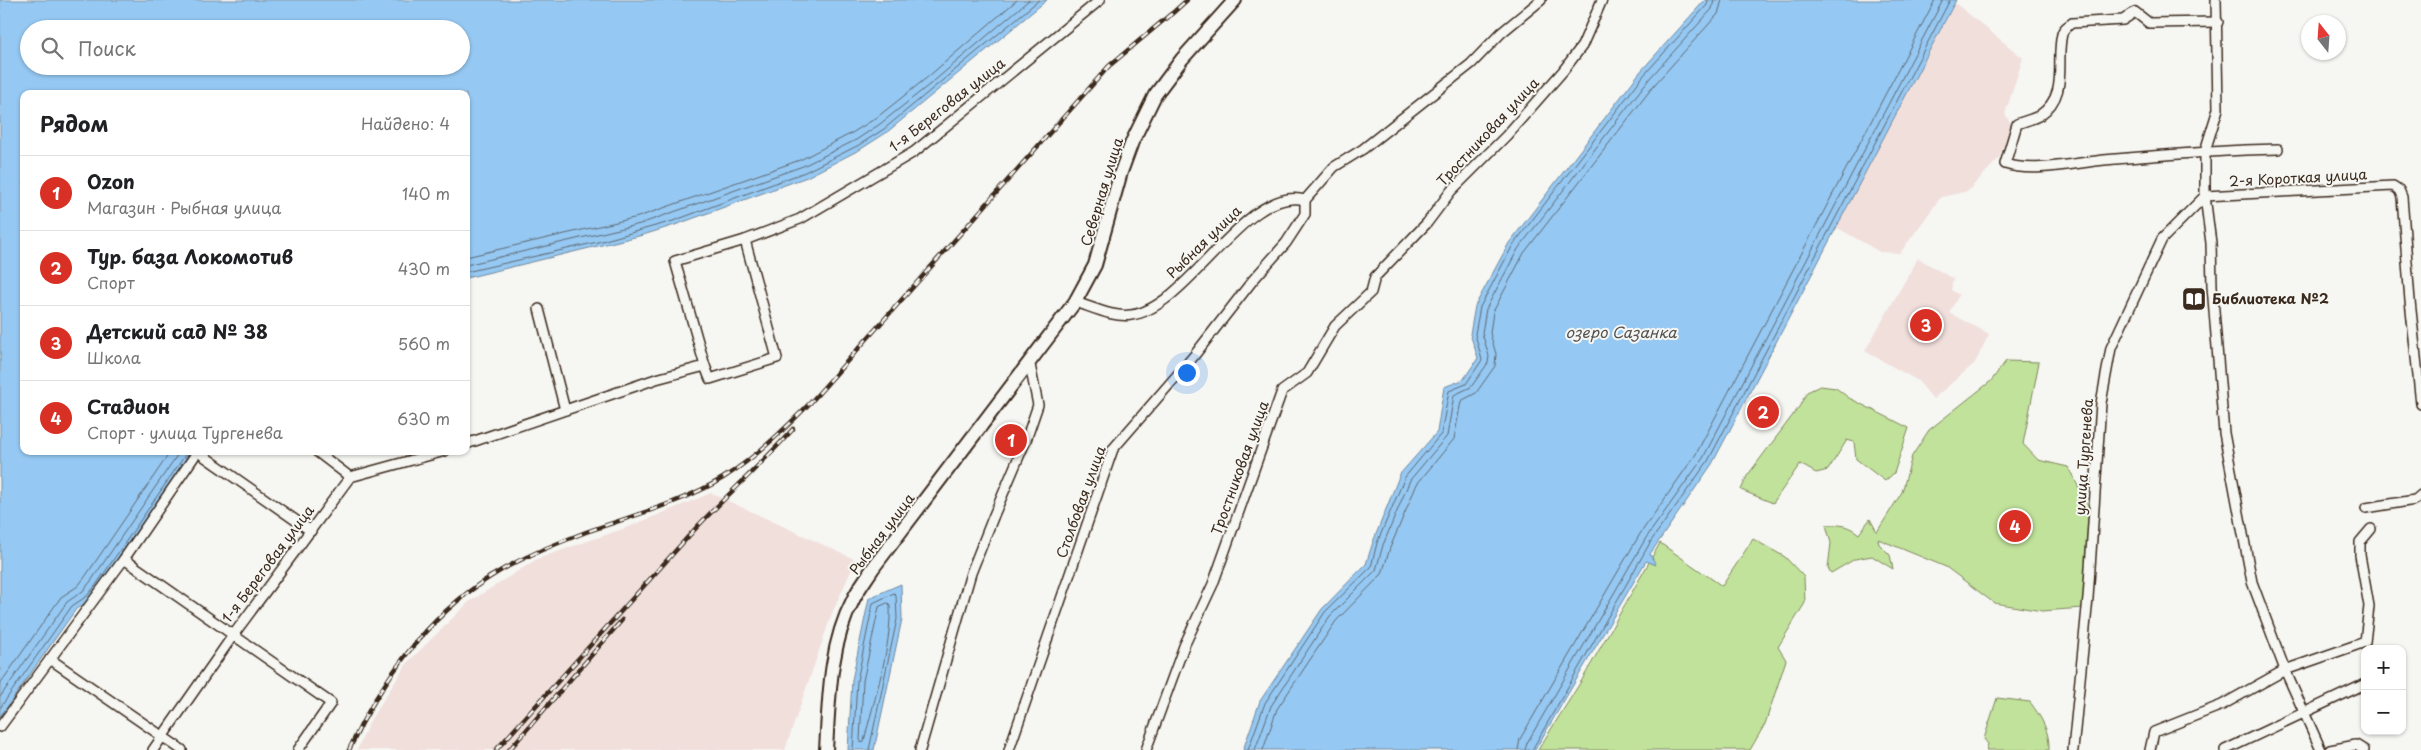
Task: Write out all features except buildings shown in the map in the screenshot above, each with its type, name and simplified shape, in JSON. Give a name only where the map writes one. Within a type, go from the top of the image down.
[{"type":"street","name":"1-я Береговая улица","points":[[705,366],[675,261],[745,240],[800,218],[825,206],[914,152],[1100,0]]},
{"type":"street","name":"Северная улица","points":[[1076,302],[1095,266],[1121,172],[1132,142],[1155,95],[1182,59],[1236,0]]},
{"type":"street","points":[[1305,200],[1334,167],[1363,149],[1471,64],[1501,33],[1541,0]]},
{"type":"street","name":"Тростниковая улица","points":[[1146,750],[1184,646],[1213,584],[1282,391],[1307,373],[1335,326],[1371,292],[1375,277],[1428,223],[1450,191],[1506,136],[1562,71],[1582,46],[1602,0]]},
{"type":"street","points":[[2216,0],[2218,22],[2218,109],[2205,151],[2205,196],[2211,243],[2212,286],[2224,433],[2252,582],[2285,670],[2321,750]]},
{"type":"street","points":[[2218,22],[2149,23],[2135,12],[2123,20],[2072,23],[2065,28],[2062,34],[2061,76],[2054,99],[2039,115],[2018,124],[2005,164],[2015,167],[2055,166],[2205,151],[2278,149]]},
{"type":"street","name":"2-я Короткая улица","points":[[2205,196],[2393,186],[2399,190],[2402,197],[2410,301],[2421,404]]},
{"type":"street","name":"улица Тургенева","points":[[2073,750],[2088,598],[2101,403],[2111,348],[2162,239],[2205,196]]},
{"type":"street","name":"Рыбная улица","points":[[826,750],[832,671],[838,639],[852,601],[873,568],[1030,365],[1076,302],[1128,316],[1148,312],[1190,279],[1210,255],[1253,215],[1273,204],[1290,199],[1305,200]]},
{"type":"street","name":"Столбовая улица","points":[[1008,750],[1113,449],[1193,358],[1253,280],[1286,243],[1305,214],[1305,200]]},
{"type":"street","points":[[470,443],[656,379],[705,366],[710,378],[777,358],[745,240]]},
{"type":"street","points":[[539,309],[564,410]]},
{"type":"street","points":[[920,750],[971,573],[1026,440],[1038,405],[1030,365]]},
{"type":"street","points":[[0,727],[124,559],[196,455]]},
{"type":"street","points":[[202,455],[311,531]]},
{"type":"street","points":[[321,455],[350,476],[430,455]]},
{"type":"street","name":"1-я Береговая улица","points":[[153,750],[234,634],[350,476]]},
{"type":"street","points":[[2366,508],[2415,500],[2421,495]]},
{"type":"street","points":[[2365,645],[2369,606],[2360,555],[2360,542],[2371,529]]},
{"type":"street","points":[[124,559],[331,702],[298,750]]},
{"type":"street","points":[[2150,750],[2154,732],[2222,705],[2285,670],[2361,647]]},
{"type":"street","points":[[50,658],[182,750]]},
{"type":"street","points":[[2225,750],[2361,686]]},
{"type":"street","points":[[2330,750],[2356,745],[2364,750]]},
{"type":"shaded area","points":[[1955,3],[2023,58],[2005,114],[2013,127],[1999,158],[1968,191],[1941,197],[1900,253],[1880,252],[1836,227]]},
{"type":"shaded area","points":[[1918,258],[1953,279],[1951,290],[1959,295],[1949,313],[1989,334],[1975,363],[1933,399],[1918,381],[1865,351]]},
{"type":"shaded area","points":[[711,493],[856,560],[832,613],[785,750],[357,750],[371,719],[408,662],[469,602],[537,559],[631,526]]},
{"type":"green space","points":[[2006,361],[2039,362],[2023,444],[2038,460],[2068,467],[2089,507],[2083,608],[2042,611],[1994,603],[1946,567],[1878,539],[1879,544],[1890,555],[1893,569],[1872,556],[1855,559],[1831,573],[1828,568],[1831,543],[1826,525],[1843,526],[1859,534],[1870,519],[1877,532],[1902,492],[1912,456],[1929,430],[1991,381]]},
{"type":"green space","points":[[1820,386],[1836,388],[1849,398],[1909,428],[1894,473],[1885,481],[1856,459],[1854,442],[1847,440],[1828,470],[1816,473],[1800,464],[1773,503],[1741,490],[1747,476],[1799,407],[1807,392]]},
{"type":"green space","points":[[1753,539],[1785,557],[1804,577],[1805,603],[1778,647],[1786,660],[1765,724],[1750,750],[1538,750],[1582,680],[1660,543],[1722,586]]},
{"type":"green space","points":[[1997,698],[2030,702],[2044,724],[2049,750],[1986,750],[1988,744],[1984,739]]},
{"type":"water","points":[[0,0],[1047,0],[886,133],[861,149],[807,177],[643,235],[470,277],[470,90],[20,90],[20,455],[191,455],[120,558],[87,602],[76,609],[0,717]]},
{"type":"water","name":"озеро Сазанка","points":[[1705,0],[1956,0],[1712,464],[1650,554],[1656,565],[1646,561],[1535,750],[1243,750],[1260,701],[1322,609],[1366,564],[1400,474],[1437,432],[1444,387],[1463,380],[1478,358],[1470,334],[1475,306],[1509,243],[1640,72]]},
{"type":"water","points":[[901,584],[902,619],[874,750],[848,750],[852,680],[869,598]]},
{"type":"railway","points":[[1166,19],[1187,0]]},
{"type":"railway","points":[[349,750],[375,700],[407,653],[446,611],[467,593],[501,570],[537,552],[586,532],[691,495],[723,478],[769,443],[811,402],[1109,66],[1171,14]]},
{"type":"railway","points":[[496,750],[696,528],[793,429]]},
{"type":"railway","points":[[509,750],[622,620]]},
{"type":"place","name":"Библиотека №2","points":[[2194,299]]},
{"type":"place","name":"Детский сад № 38","points":[[1926,325]]},
{"type":"place","name":"Тур. база Локомотив","points":[[1763,412]]},
{"type":"place","name":"Ozon","points":[[1011,440]]},
{"type":"place","name":"Стадион","points":[[2015,526]]}]
